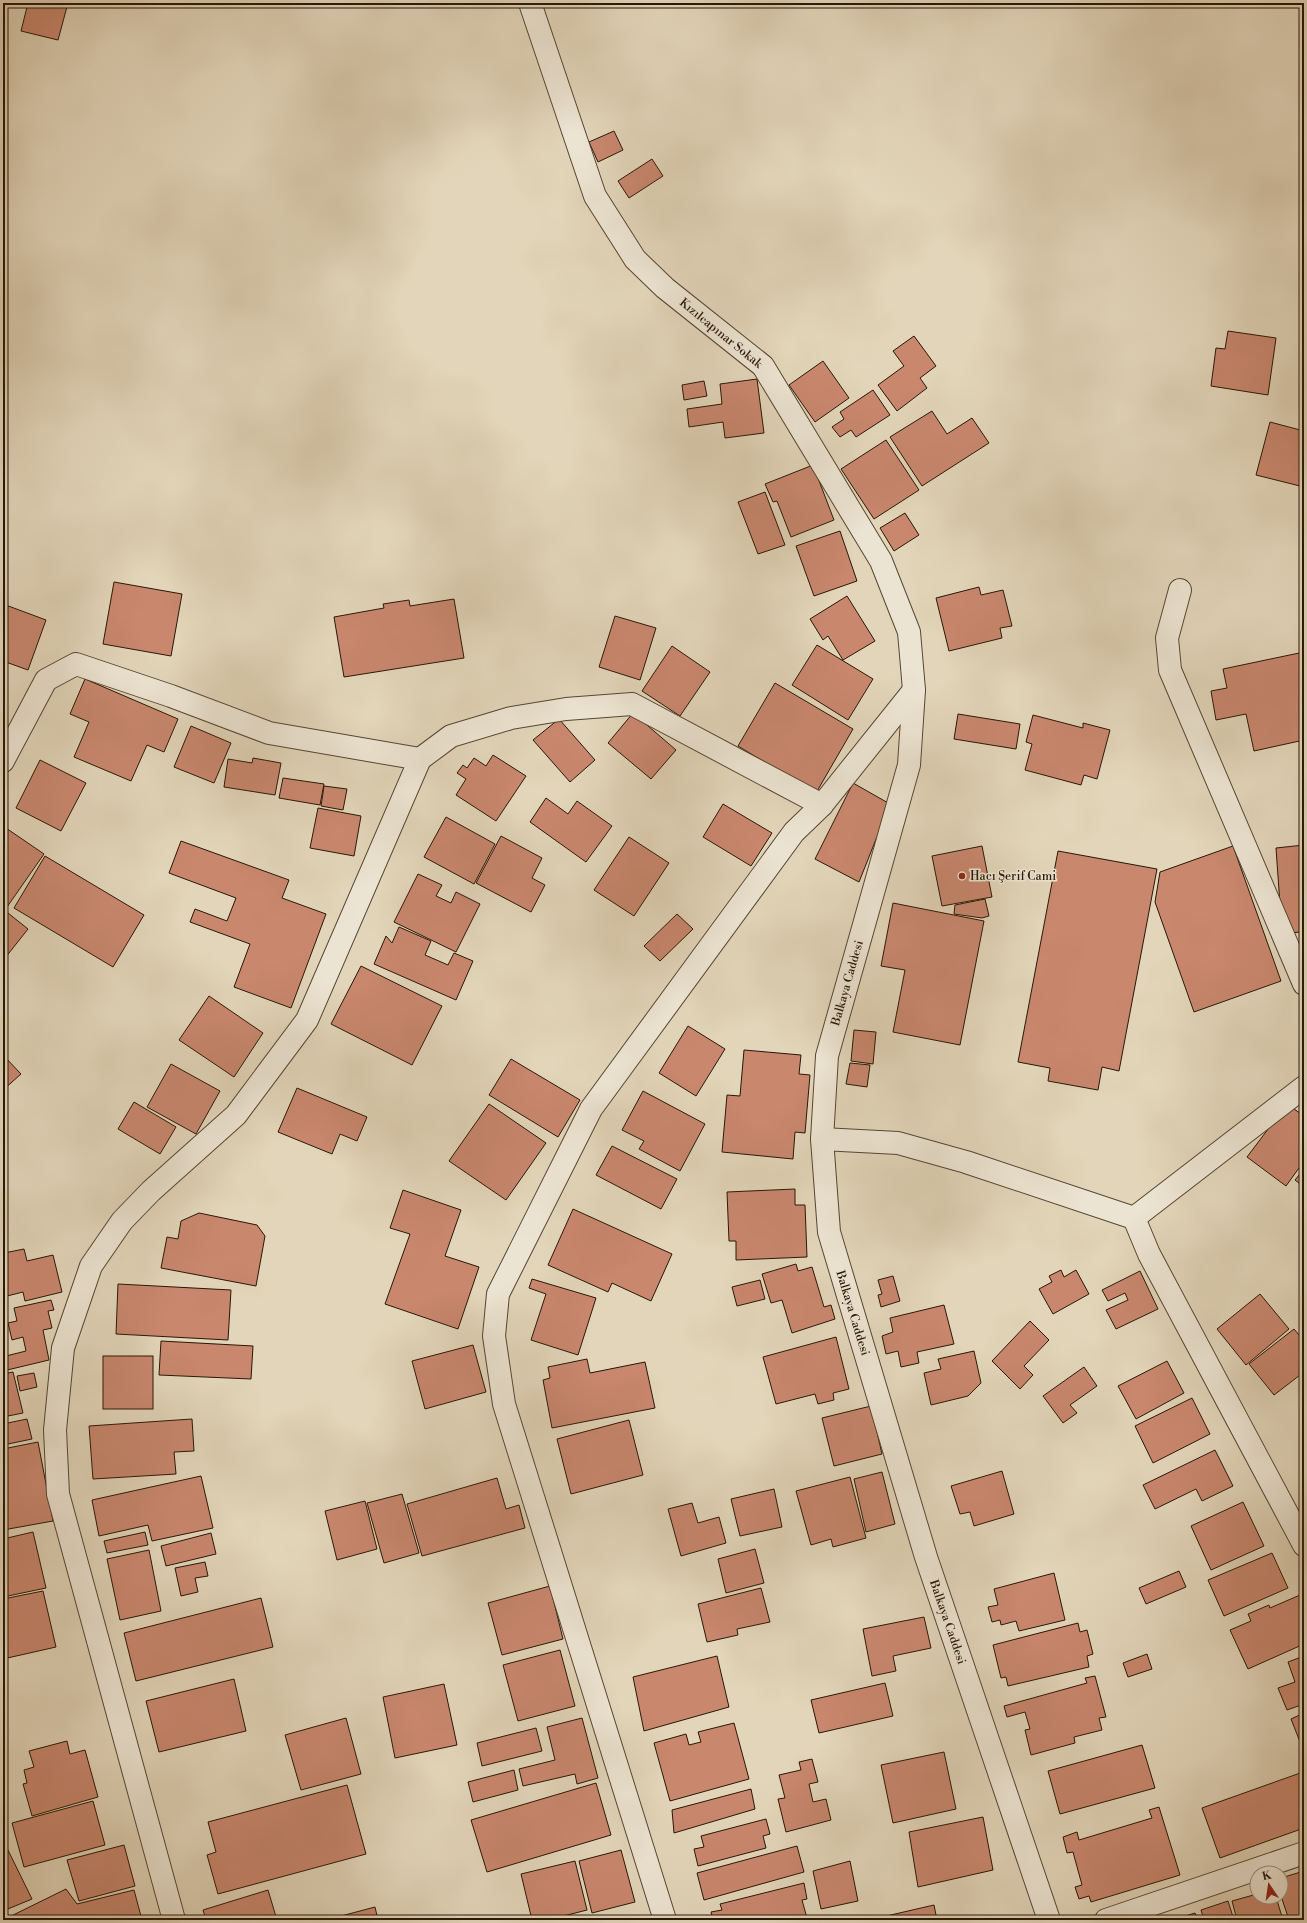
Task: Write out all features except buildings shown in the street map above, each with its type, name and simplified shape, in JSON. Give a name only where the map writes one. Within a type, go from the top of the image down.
[{"type":"street","name":"Kızılcapınar Sokak","points":[[530,3],[595,196],[635,258],[665,288],[763,366],[881,561],[909,632],[914,690]]},
{"type":"street","points":[[1180,590],[1168,638],[1170,670],[1304,984]]},
{"type":"street","points":[[3,761],[46,680],[76,664],[171,696],[269,733],[420,759]]},
{"type":"street","points":[[665,1920],[504,1404],[494,1336],[498,1294],[591,1109],[794,832],[822,805],[914,690]]},
{"type":"street","name":"Balkaya Caddesi","points":[[914,690],[909,765],[827,1056],[822,1139],[829,1232],[926,1557],[1049,1920]]},
{"type":"street","points":[[174,1920],[58,1494],[55,1430],[63,1348],[90,1266],[122,1221],[150,1192],[236,1115],[307,1020],[420,759],[451,736],[511,718],[566,709],[632,704],[822,805]]},
{"type":"street","points":[[1134,1218],[1304,1087]]},
{"type":"street","points":[[822,1139],[898,1143],[966,1162],[1134,1218],[1149,1254],[1304,1545]]},
{"type":"street","points":[[1106,1920],[1304,1853]]},
{"type":"place","name":"Hacı Şerif Cami","points":[[962,876]]}]
